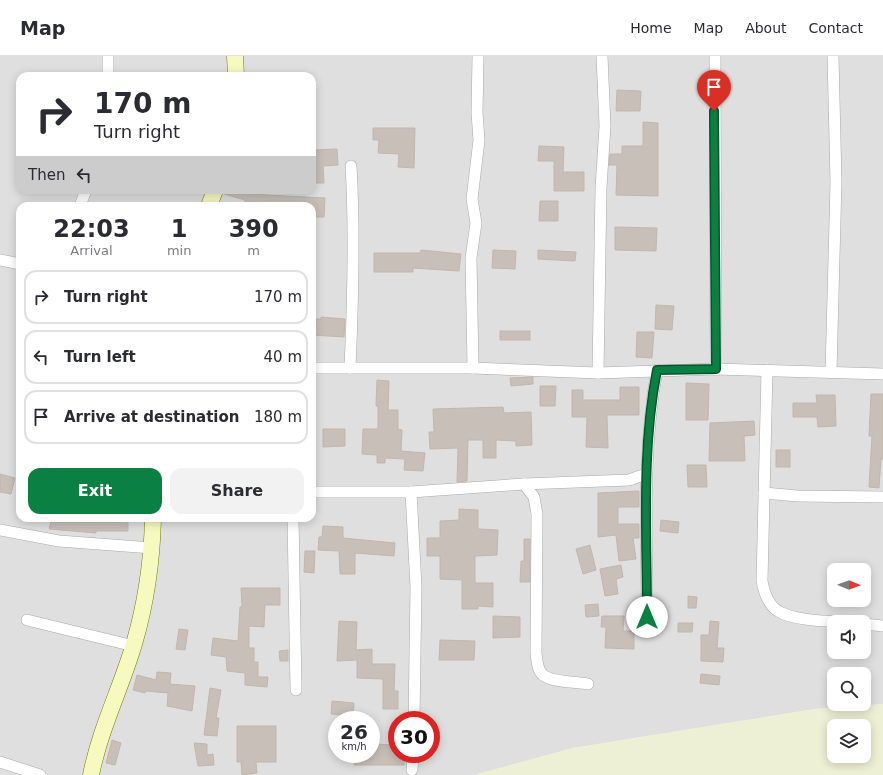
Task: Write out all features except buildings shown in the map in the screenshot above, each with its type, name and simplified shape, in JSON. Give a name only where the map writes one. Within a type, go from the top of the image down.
[{"type":"street","points":[[108,56],[108,72]]},
{"type":"street","points":[[235,56],[236,72]]},
{"type":"street","points":[[473,368],[471,266],[476,223],[472,199],[479,140],[477,113],[478,56]]},
{"type":"street","points":[[598,373],[601,188],[605,126],[602,56]]},
{"type":"street","points":[[715,56],[716,369]]},
{"type":"street","points":[[831,372],[836,190],[833,56]]},
{"type":"street","points":[[350,368],[354,273],[351,166]]},
{"type":"street","points":[[0,260],[16,263]]},
{"type":"street","points":[[316,368],[473,368],[598,373],[716,369],[883,374]]},
{"type":"street","points":[[647,617],[646,474],[653,389],[657,370]]},
{"type":"street","points":[[768,370],[762,581],[764,593],[769,602],[778,611],[793,616],[827,620]]},
{"type":"street","points":[[316,492],[411,492],[524,484],[629,480],[646,474]]},
{"type":"street","points":[[524,484],[534,497],[538,514],[536,653],[538,667],[543,675],[556,680],[588,684]]},
{"type":"street","points":[[534,497],[540,484]]},
{"type":"street","points":[[411,492],[416,587],[414,711]]},
{"type":"street","points":[[764,493],[798,496],[883,497]]},
{"type":"street","points":[[92,775],[101,735],[134,646],[143,609],[152,548],[153,522]]},
{"type":"street","points":[[293,522],[296,690]]},
{"type":"street","points":[[0,530],[58,541],[152,548]]},
{"type":"street","points":[[27,620],[134,646]]},
{"type":"street","points":[[871,625],[883,626]]},
{"type":"street","points":[[0,762],[40,775]]},
{"type":"street","points":[[412,763],[412,770]]},
{"type":"shaded area","points":[[0,56],[883,56],[883,704],[871,705],[871,667],[827,667],[827,708],[573,748],[474,775],[0,775]]},
{"type":"green space","points":[[883,704],[883,775],[474,775],[573,748],[815,709],[827,708],[827,711],[871,711],[871,705]]},
{"type":"route","points":[[647,617],[646,474],[653,389],[657,370],[716,369],[714,111]]}]
